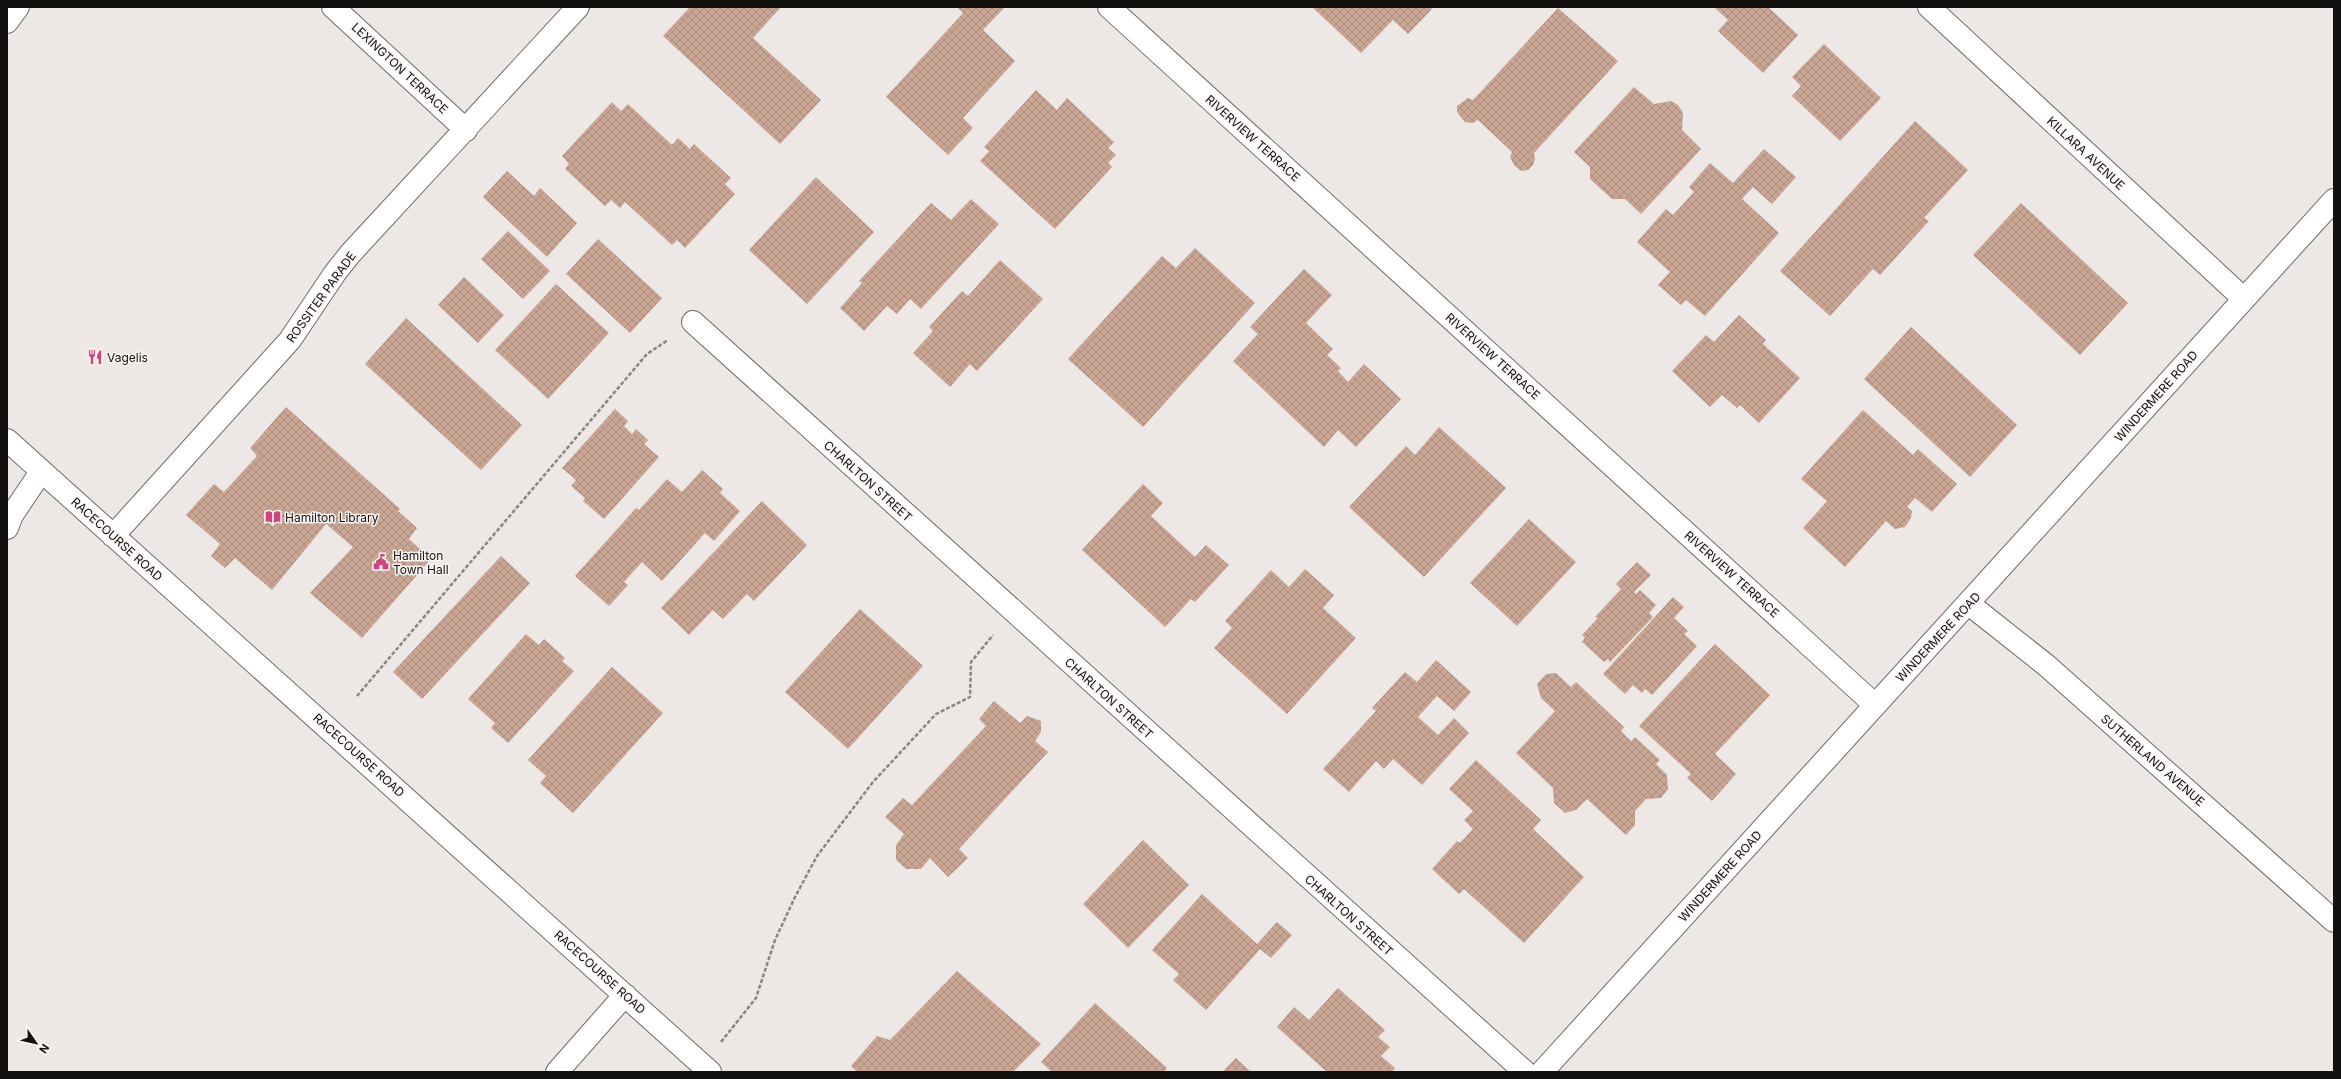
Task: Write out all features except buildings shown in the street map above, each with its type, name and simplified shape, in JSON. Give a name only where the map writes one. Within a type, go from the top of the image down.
[{"type":"street","points":[[7,22],[18,7]]},
{"type":"street","name":"LEXINGTON TERRACE","points":[[333,7],[466,130]]},
{"type":"street","name":"ROSSITER PARADE","points":[[113,536],[290,340],[335,273],[350,254],[578,7]]},
{"type":"street","name":"RIVERVIEW TERRACE","points":[[1109,7],[1875,705]]},
{"type":"street","name":"KILLARA AVENUE","points":[[1929,7],[2244,299]]},
{"type":"street","name":"WINDERMERE ROAD","points":[[1542,1072],[1875,705],[1969,604],[2334,200]]},
{"type":"street","name":"CHARLTON STREET","points":[[693,322],[1525,1072]]},
{"type":"street","name":"RACECOURSE ROAD","points":[[7,440],[626,995],[706,1069]]},
{"type":"street","points":[[7,528],[12,515],[42,472]]},
{"type":"street","name":"SUTHERLAND AVENUE","points":[[1969,604],[2046,665],[2334,921]]},
{"type":"street","points":[[557,1072],[626,995]]},
{"type":"path","points":[[357,696],[646,354],[693,322]]},
{"type":"path","points":[[706,1069],[756,998],[775,940],[795,897],[817,856],[873,782],[936,714],[970,697],[971,662],[1012,611]]},
{"type":"place","name":"Vagelis","points":[[95,357]]},
{"type":"place","name":"Hamilton Library","points":[[273,517]]},
{"type":"place","name":"Hamilton Town Hall","points":[[381,562]]}]
